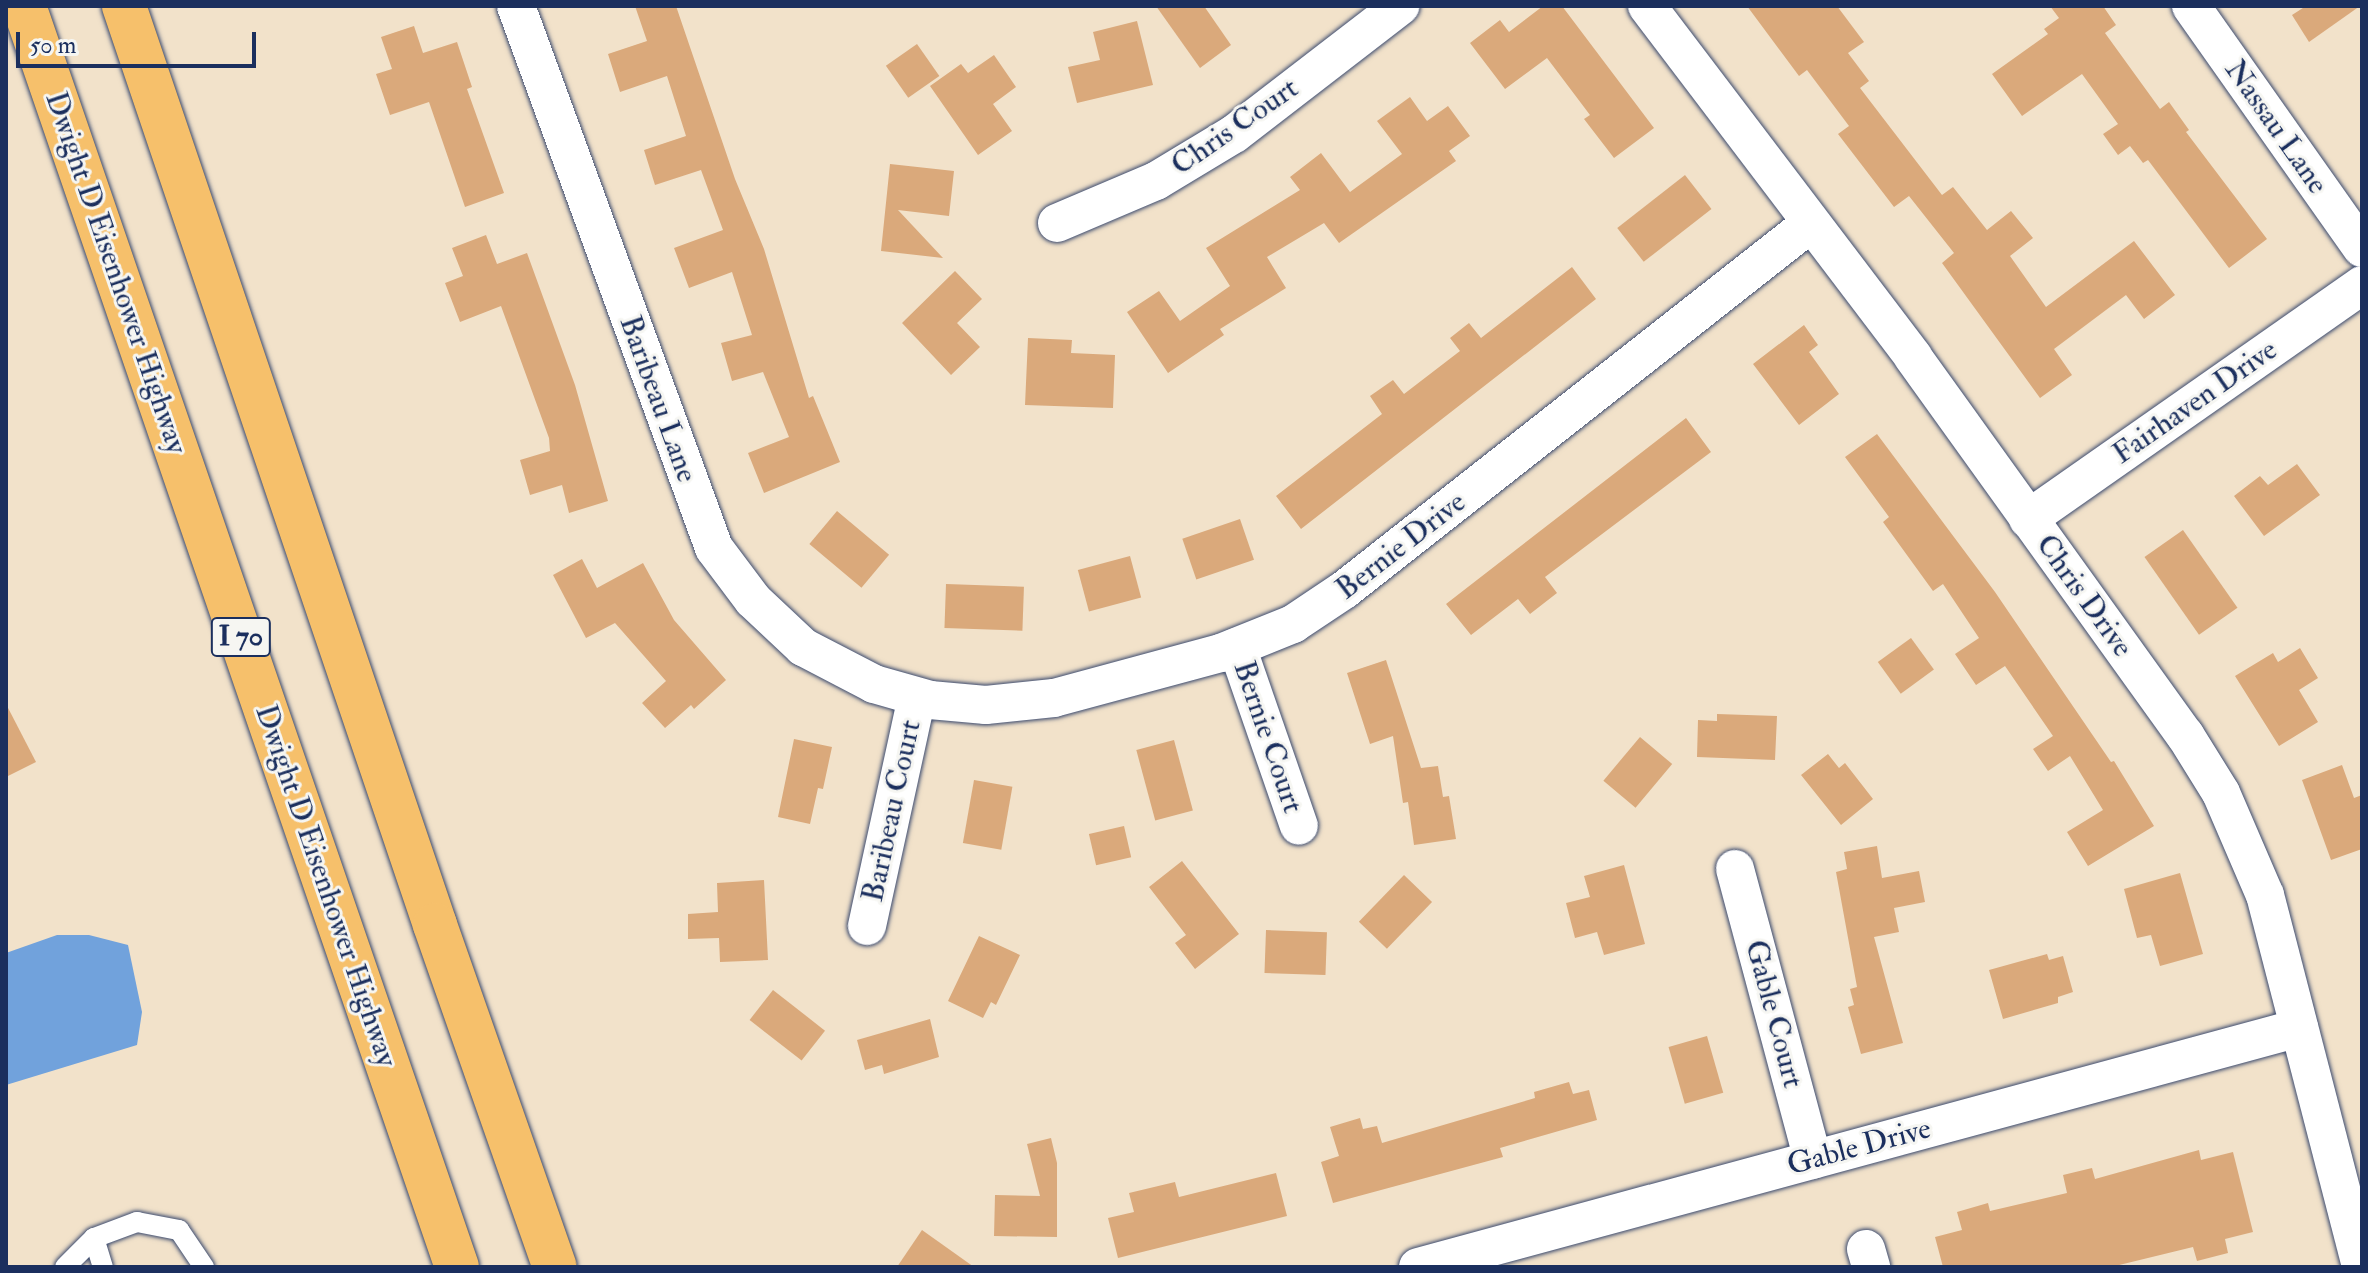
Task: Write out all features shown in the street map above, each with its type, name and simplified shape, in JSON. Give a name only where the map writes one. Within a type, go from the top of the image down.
[{"type":"highway","name":"Dwight D Eisenhower Highway","points":[[24,6],[457,1267]]},
{"type":"highway","points":[[124,6],[435,925],[555,1267]]},
{"type":"street","name":"Baribeau Lane","points":[[516,6],[714,548],[753,600],[803,647],[874,684],[917,697]]},
{"type":"street","name":"Chris Court","points":[[1057,223],[1137,190],[1234,134],[1400,6]]},
{"type":"street","name":"Chris Drive","points":[[1647,6],[1913,357],[2189,741],[2221,793],[2258,873],[2361,1267]]},
{"type":"street","name":"Nassau Lane","points":[[2191,6],[2362,248]]},
{"type":"street","name":"Bernie Drive","points":[[917,697],[970,705],[1041,700],[1237,647],[1293,624],[1326,604],[1811,223]]},
{"type":"street","name":"Fairhaven Drive","points":[[2028,519],[2362,285]]},
{"type":"street","name":"Bernie Court","points":[[1237,647],[1299,826]]},
{"type":"street","name":"Baribeau Court","points":[[867,926],[917,697]]},
{"type":"street","name":"Gable Court","points":[[1735,869],[1813,1160]]},
{"type":"street","name":"Gable Drive","points":[[1418,1267],[2299,1028]]},
{"type":"lane","points":[[65,1267],[94,1238],[137,1222],[179,1230],[204,1267]]},
{"type":"lane","points":[[94,1238],[103,1267]]},
{"type":"water","points":[[57,935],[89,935],[128,945],[142,1012],[137,1045],[6,1085],[6,953]]},
{"type":"building","points":[[635,6],[676,6],[735,179],[764,249],[809,398],[813,396],[840,462],[764,493],[748,453],[789,437],[763,372],[732,381],[721,343],[752,335],[732,272],[689,288],[674,248],[723,230],[701,170],[655,185],[644,150],[686,136],[667,76],[620,92],[608,54],[647,41]]},
{"type":"building","points":[[1156,6],[1204,6],[1231,45],[1200,68]]},
{"type":"building","points":[[1543,6],[1562,6],[1654,128],[1614,158],[1584,119],[1590,115],[1547,58],[1505,89],[1470,43],[1500,20],[1509,32]]},
{"type":"building","points":[[1747,6],[1837,6],[1864,42],[1848,53],[1869,81],[1860,88],[1942,195],[1953,187],[1987,230],[2011,211],[2033,238],[2010,256],[2046,307],[2134,241],[2175,295],[2144,319],[2126,295],[2054,349],[2072,375],[2040,398],[1942,263],[1954,253],[1909,196],[1894,207],[1838,134],[1849,126],[1807,70],[1799,76]]},
{"type":"building","points":[[2050,6],[2103,6],[2116,25],[2105,33],[2160,109],[2169,102],[2189,130],[2186,132],[2267,239],[2229,268],[2148,160],[2143,163],[2130,146],[2118,155],[2103,134],[2118,124],[2082,74],[2022,116],[1992,74],[2048,34],[2044,29],[2059,18]]},
{"type":"building","points":[[2306,6],[2360,6],[2309,42],[2292,15]]},
{"type":"building","points":[[1137,21],[1153,85],[1077,103],[1068,67],[1100,60],[1093,32]]},
{"type":"building","points":[[414,26],[423,53],[457,42],[472,87],[467,89],[504,193],[465,207],[429,102],[390,115],[376,74],[392,69],[381,37]]},
{"type":"building","points":[[917,44],[939,76],[908,98],[886,66]]},
{"type":"building","points":[[994,55],[1016,87],[993,104],[1012,131],[978,155],[930,86],[961,64],[968,73]]},
{"type":"building","points":[[1410,97],[1427,121],[1448,106],[1470,136],[1449,151],[1456,161],[1339,243],[1324,223],[1267,257],[1286,288],[1220,329],[1224,335],[1168,373],[1127,312],[1159,291],[1180,321],[1230,286],[1206,248],[1300,190],[1290,177],[1321,153],[1350,192],[1402,154],[1377,121]]},
{"type":"building","points":[[890,164],[954,171],[949,216],[898,210],[943,258],[881,251]]},
{"type":"building","points":[[1685,175],[1711,209],[1644,262],[1617,228]]},
{"type":"building","points":[[486,235],[497,264],[527,253],[575,385],[608,501],[569,513],[562,485],[530,495],[520,460],[550,451],[549,438],[501,306],[460,322],[445,283],[463,276],[452,248]]},
{"type":"building","points":[[1572,267],[1596,299],[1301,529],[1276,496],[1382,414],[1370,396],[1393,380],[1404,394],[1460,351],[1450,338],[1469,323],[1481,338]]},
{"type":"building","points":[[955,271],[982,299],[957,323],[980,347],[951,375],[902,323]]},
{"type":"building","points":[[1804,325],[1818,345],[1809,352],[1839,394],[1799,425],[1753,364]]},
{"type":"building","points":[[1028,338],[1072,340],[1071,353],[1115,355],[1113,408],[1025,405]]},
{"type":"building","points":[[1686,418],[1711,452],[1545,577],[1557,593],[1530,614],[1518,599],[1471,635],[1446,604]]},
{"type":"building","points":[[1877,434],[1995,592],[2111,762],[2114,761],[2154,826],[2088,866],[2067,832],[2103,810],[2070,756],[2048,771],[2033,749],[2053,736],[2005,666],[1976,685],[1955,654],[1979,638],[1943,584],[1933,591],[1883,522],[1889,517],[1845,457]]},
{"type":"building","points":[[2297,464],[2320,495],[2264,536],[2234,496],[2260,476],[2268,485]]},
{"type":"building","points":[[837,511],[889,555],[861,588],[809,544]]},
{"type":"building","points":[[1240,519],[1254,560],[1196,580],[1182,539]]},
{"type":"building","points":[[2183,530],[2237,608],[2199,635],[2144,557]]},
{"type":"building","points":[[1130,556],[1141,598],[1089,612],[1078,570]]},
{"type":"building","points":[[582,559],[597,588],[643,563],[674,620],[726,680],[694,709],[691,705],[665,728],[642,703],[666,681],[615,623],[586,638],[553,575]]},
{"type":"building","points":[[946,584],[1024,587],[1022,631],[944,628]]},
{"type":"building","points":[[1911,638],[1934,670],[1901,694],[1878,662]]},
{"type":"building","points":[[2300,648],[2318,678],[2299,690],[2318,722],[2279,746],[2235,676],[2273,653],[2278,662]]},
{"type":"building","points":[[1386,660],[1421,768],[1438,766],[1443,797],[1449,796],[1456,839],[1414,845],[1408,802],[1403,803],[1393,736],[1370,744],[1347,673]]},
{"type":"building","points":[[6,704],[36,762],[6,777]]},
{"type":"building","points":[[1717,714],[1777,716],[1775,760],[1697,757],[1698,720],[1717,721]]},
{"type":"building","points":[[1640,737],[1672,764],[1636,808],[1603,781]]},
{"type":"building","points":[[794,739],[832,747],[823,789],[818,788],[810,824],[778,817]]},
{"type":"building","points":[[1174,740],[1193,811],[1155,821],[1136,750]]},
{"type":"building","points":[[1828,754],[1839,768],[1845,763],[1873,799],[1841,825],[1801,775]]},
{"type":"building","points":[[2342,765],[2354,798],[2362,795],[2362,849],[2331,860],[2302,780]]},
{"type":"building","points":[[974,780],[1012,787],[1001,850],[963,843]]},
{"type":"building","points":[[1124,826],[1131,857],[1096,865],[1089,834]]},
{"type":"building","points":[[1877,846],[1882,878],[1919,871],[1925,902],[1894,908],[1899,932],[1874,937],[1903,1043],[1861,1054],[1848,1007],[1854,1005],[1850,989],[1857,987],[1836,872],[1847,869],[1844,852]]},
{"type":"building","points":[[1182,861],[1239,934],[1195,969],[1175,943],[1186,935],[1149,887]]},
{"type":"building","points":[[1624,865],[1645,944],[1604,955],[1597,932],[1575,938],[1566,903],[1590,897],[1584,876]]},
{"type":"building","points":[[2180,873],[2203,954],[2160,966],[2151,935],[2137,938],[2124,889]]},
{"type":"building","points":[[1404,875],[1432,902],[1387,949],[1359,922]]},
{"type":"building","points":[[764,880],[768,960],[720,962],[719,938],[688,939],[688,914],[718,912],[717,883]]},
{"type":"building","points":[[1266,930],[1327,932],[1325,975],[1264,973]]},
{"type":"building","points":[[979,936],[1020,955],[996,1005],[991,1002],[983,1018],[948,1001]]},
{"type":"building","points":[[2047,954],[2049,960],[2063,956],[2073,992],[2058,997],[2058,1003],[2003,1019],[1989,970]]},
{"type":"building","points":[[773,990],[825,1031],[802,1061],[750,1020]]},
{"type":"building","points":[[930,1019],[939,1057],[884,1074],[882,1065],[865,1070],[857,1040]]},
{"type":"building","points":[[1707,1036],[1723,1093],[1685,1104],[1669,1047]]},
{"type":"building","points":[[1569,1082],[1573,1094],[1589,1090],[1597,1120],[1500,1148],[1503,1157],[1333,1203],[1321,1162],[1339,1156],[1330,1127],[1360,1118],[1363,1129],[1377,1126],[1382,1143],[1535,1098],[1534,1092]]},
{"type":"building","points":[[1051,1138],[1057,1163],[1057,1237],[994,1236],[995,1195],[1040,1196],[1027,1144]]},
{"type":"building","points":[[2199,1150],[2201,1160],[2233,1152],[2253,1232],[2225,1239],[2228,1253],[2197,1261],[2193,1247],[2111,1267],[1943,1267],[1935,1237],[1962,1230],[1957,1212],[1988,1203],[1990,1211],[2067,1193],[2063,1175],[2092,1168],[2095,1179]]},
{"type":"building","points":[[1276,1173],[1287,1216],[1118,1258],[1108,1218],[1134,1212],[1129,1193],[1175,1182],[1179,1197]]},
{"type":"building","points":[[922,1230],[974,1267],[897,1267]]}]
